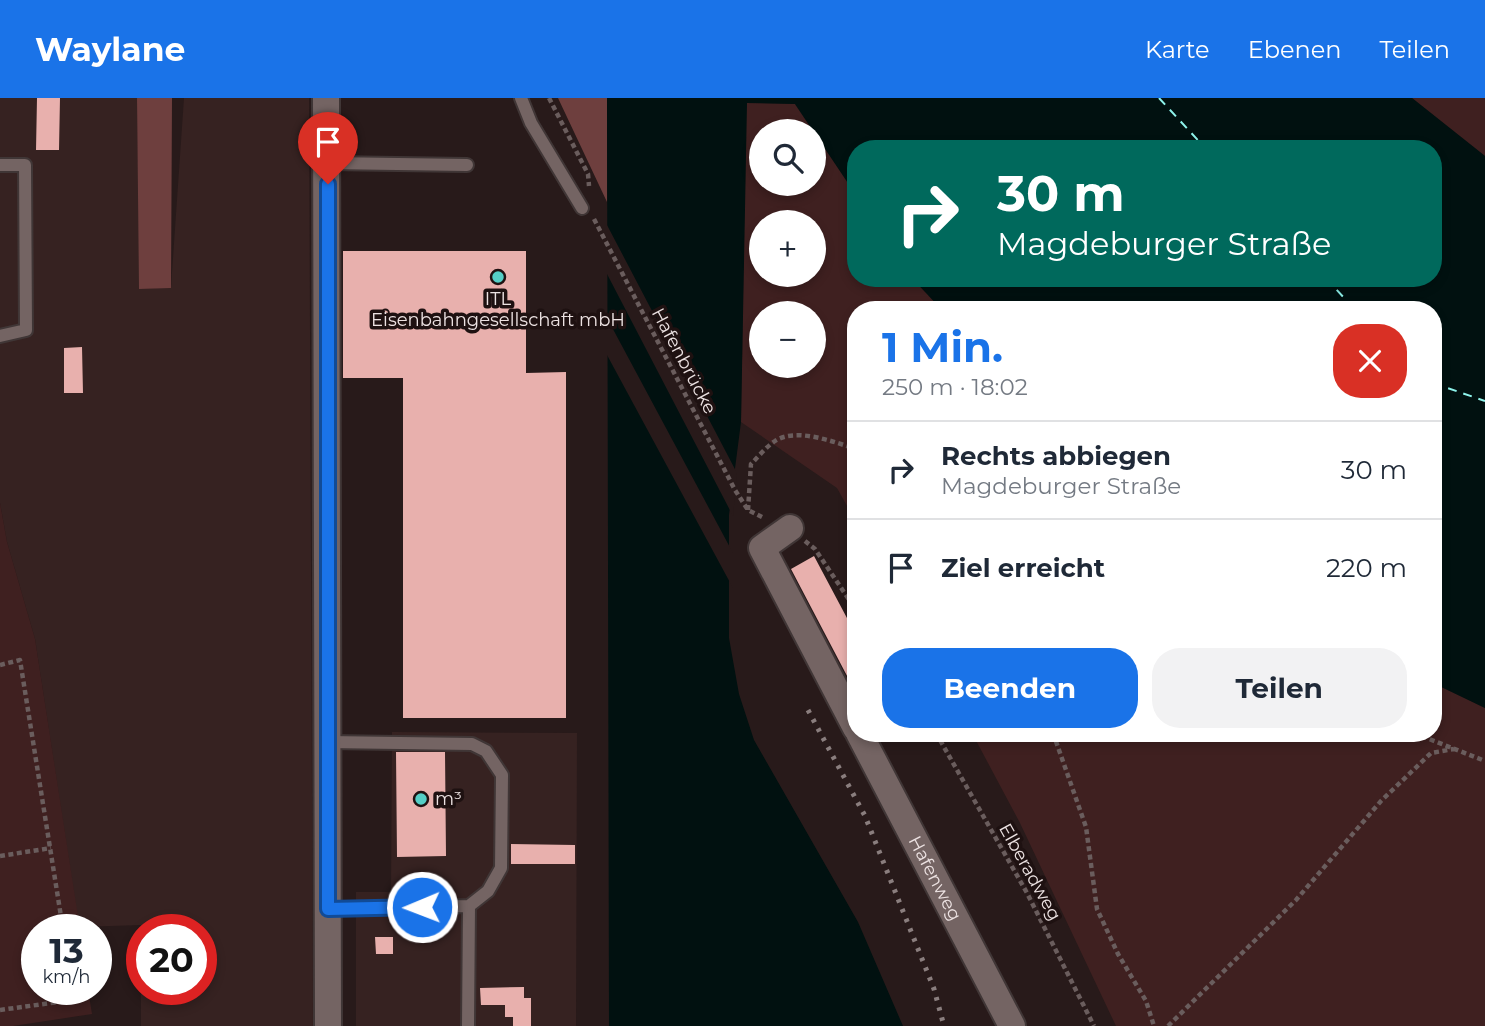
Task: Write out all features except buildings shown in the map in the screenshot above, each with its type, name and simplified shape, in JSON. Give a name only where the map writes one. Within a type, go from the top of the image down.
[{"type":"street","points":[[326,98],[328,1026]]},
{"type":"street","points":[[790,528],[762,548],[847,711]]},
{"type":"street","name":"Hafenweg","points":[[864,742],[1012,1026]]},
{"type":"lane","points":[[521,98],[531,123],[582,208]]},
{"type":"lane","points":[[328,163],[467,165]]},
{"type":"lane","points":[[0,165],[25,165],[26,330],[0,336]]},
{"type":"lane","points":[[327,742],[459,742],[485,751],[494,759],[502,775],[501,868],[488,891],[469,906],[328,909]]},
{"type":"lane","points":[[468,1026],[469,906]]},
{"type":"path","name":"Hafenbrücke","points":[[607,245],[735,490]]},
{"type":"path","points":[[748,510],[751,464],[776,440],[799,436],[847,446]]},
{"type":"path","points":[[0,665],[20,660],[61,914]]},
{"type":"path","name":"Elberadweg","points":[[941,742],[1027,893],[1094,1026]]},
{"type":"path","points":[[1056,742],[1086,827],[1097,909],[1118,954],[1146,1001],[1154,1026]]},
{"type":"path","points":[[1436,742],[1485,761]]},
{"type":"path","points":[[1168,1026],[1296,900],[1381,801],[1431,753],[1454,749]]},
{"type":"path","points":[[0,856],[51,848]]},
{"type":"path","points":[[0,1010],[36,1005]]},
{"type":"shaded area","points":[[0,98],[137,98],[140,289],[171,287],[184,98],[309,98],[313,1026],[141,1026],[141,1005],[217,1005],[217,914],[126,914],[126,925],[112,926],[112,914],[77,914],[35,639],[7,542],[0,503]]},
{"type":"shaded area","points":[[137,98],[172,98],[171,288],[139,289]]},
{"type":"shaded area","points":[[558,98],[607,98],[607,202]]},
{"type":"shaded area","points":[[607,98],[1412,98],[1485,156],[1485,708],[1442,687],[1442,301],[934,301],[920,287],[1442,287],[1442,140],[847,140],[847,182],[826,150],[826,119],[805,119],[795,104],[747,103],[741,422],[729,515],[729,638],[739,694],[754,740],[858,922],[903,1026],[609,1026]]},
{"type":"shaded area","points":[[1412,98],[1485,98],[1485,156]]},
{"type":"shaded area","points":[[746,103],[795,104],[805,119],[749,119],[749,196],[826,196],[826,150],[847,182],[847,287],[920,287],[934,301],[847,301],[847,506],[837,488],[741,422]]},
{"type":"shaded area","points":[[0,503],[7,542],[35,639],[78,914],[21,914],[21,1005],[91,1005],[92,1014],[0,1026]]},
{"type":"shaded area","points":[[1442,687],[1485,708],[1485,1026],[1116,1026],[1020,823],[977,742],[1442,742]]},
{"type":"shaded area","points":[[392,732],[577,733],[576,1026],[356,1026],[356,892],[391,892]]},
{"type":"pier","points":[[607,225],[737,473],[733,516],[607,274]]},
{"type":"pier","points":[[607,318],[733,553],[733,588],[607,355]]},
{"type":"ferry route","points":[[1159,98],[1198,140]]},
{"type":"ferry route","points":[[1334,287],[1347,301]]},
{"type":"ferry route","points":[[1442,386],[1485,401]]},
{"type":"railway","points":[[808,710],[865,816],[934,989],[944,1026]]},
{"type":"place","name":"ITL Eisenbahngesellschaft mbH","points":[[498,277]]},
{"type":"place","name":"m³","points":[[421,799]]},
{"type":"route","points":[[328,184],[328,909],[422,907]]}]
